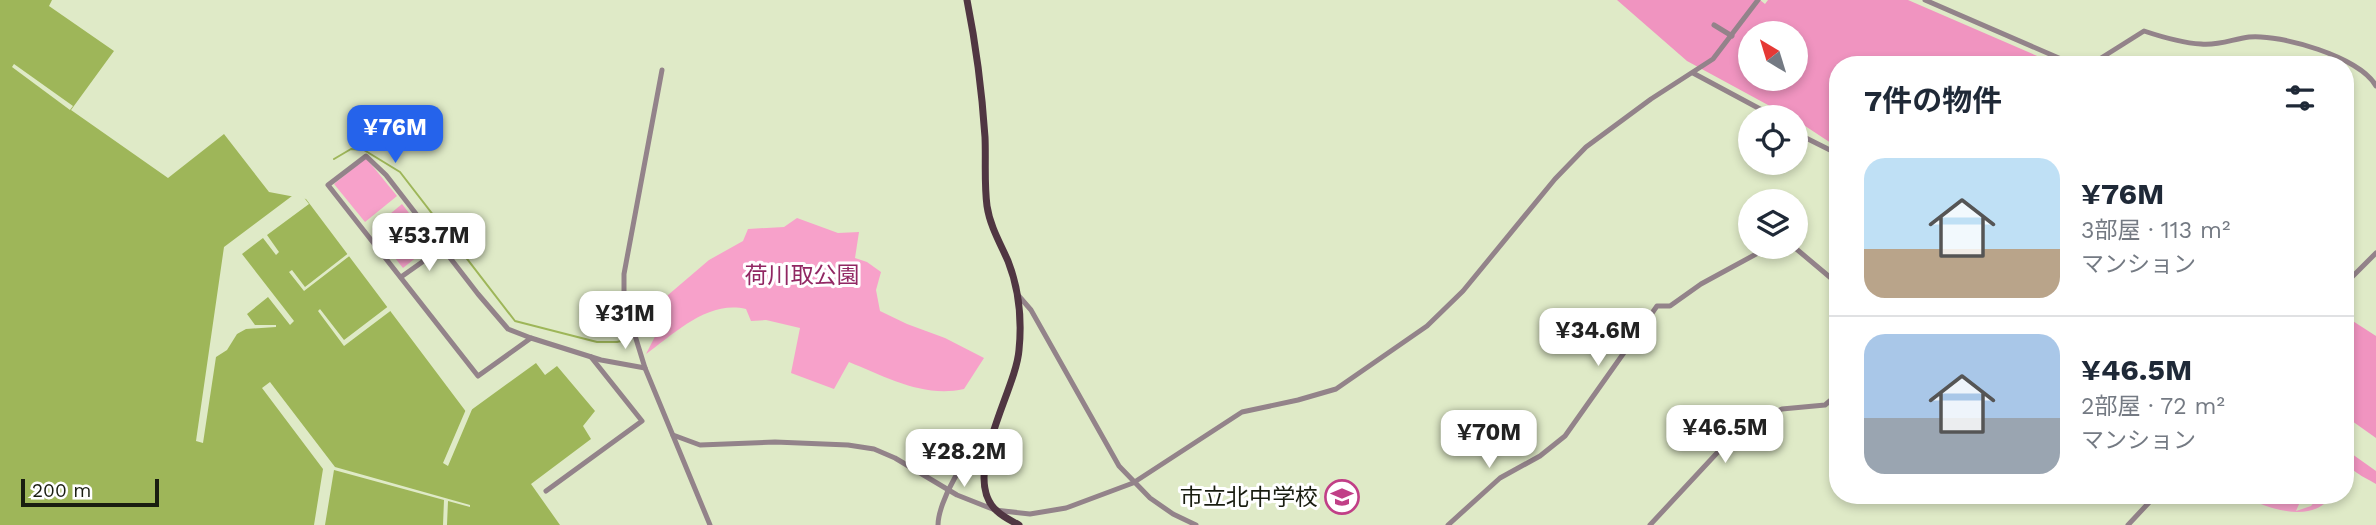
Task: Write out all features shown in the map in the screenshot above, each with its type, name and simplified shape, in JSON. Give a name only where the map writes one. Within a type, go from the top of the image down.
[{"type":"main road","points":[[967,0],[984,123],[987,204],[1018,295],[1020,339],[1017,366],[988,445],[984,477],[988,497],[995,510],[1019,525]]},
{"type":"street","points":[[673,435],[700,445],[775,442],[848,445],[874,449],[895,458],[975,504],[995,510],[1030,514],[1066,508],[1133,482],[1242,412],[1298,400],[1336,388],[1427,326],[1463,291],[1555,179],[1586,146],[1651,99],[1713,60],[1758,0]]},
{"type":"street","points":[[1925,0],[2054,56]]},
{"type":"street","points":[[1714,25],[1732,36]]},
{"type":"street","points":[[2104,56],[2144,31],[2202,44],[2220,44],[2250,37],[2294,42],[2335,56]]},
{"type":"street","points":[[2354,68],[2371,79],[2376,86]]},
{"type":"street","points":[[662,70],[623,288],[624,300],[645,368],[710,525]]},
{"type":"street","points":[[1693,73],[1753,105]]},
{"type":"street","points":[[1808,139],[1829,150]]},
{"type":"street","points":[[531,338],[478,376],[328,185],[366,156],[386,175],[508,329],[592,357],[645,368]]},
{"type":"street","points":[[401,277],[442,248]]},
{"type":"street","points":[[2354,275],[2376,253]]},
{"type":"street","points":[[1448,525],[1500,478],[1540,457],[1565,436],[1657,306],[1670,306],[1701,284],[1747,259]]},
{"type":"street","points":[[1808,259],[1829,276]]},
{"type":"street","points":[[1018,295],[1044,332],[1107,448],[1133,482],[1161,506],[1196,525]]},
{"type":"street","points":[[546,491],[642,421],[592,357]]},
{"type":"street","points":[[1650,525],[1730,439],[1756,420],[1782,409],[1825,405],[1829,402]]},
{"type":"street","points":[[938,525],[947,490],[972,454],[981,446],[988,445]]},
{"type":"street","points":[[2128,525],[2148,504]]},
{"type":"green space","points":[[366,158],[397,196],[365,222],[334,184]]},
{"type":"green space","points":[[402,204],[433,244],[403,268],[372,229]]},
{"type":"green space","name":"荷川取公園","points":[[797,218],[838,233],[859,232],[855,258],[867,262],[881,272],[876,290],[880,311],[945,338],[984,358],[964,389],[934,391],[919,388],[891,380],[849,362],[834,389],[791,373],[800,328],[766,320],[751,321],[746,309],[732,307],[718,309],[693,320],[646,354],[667,313],[661,301],[709,260],[743,241],[748,229],[784,227]]},
{"type":"green space","points":[[2262,504],[2299,504],[2296,511],[2313,504],[2324,504],[2314,510],[2302,512],[2290,512]]},
{"type":"shaded area","points":[[0,0],[52,0],[49,6],[114,51],[71,110],[168,178],[224,134],[269,192],[306,199],[467,413],[536,363],[545,375],[557,366],[595,411],[583,426],[591,439],[531,484],[560,525],[0,525]]},
{"type":"shaded area","points":[[1617,0],[1760,0],[1765,4],[1768,0],[1908,0],[2037,56],[1829,56],[1829,142],[1808,128],[1808,105],[1768,105],[1742,91],[1808,91],[1808,21],[1738,21],[1738,89],[1687,61]]},
{"type":"shaded area","points":[[2354,322],[2376,336],[2376,438],[2354,422]]},
{"type":"shaded area","points":[[2354,455],[2376,471],[2376,484],[2354,470]]},
{"type":"pier","points":[[14,64],[73,106],[70,110],[12,67]]},
{"type":"pier","points":[[296,193],[302,195],[309,204],[267,235],[279,252],[276,255],[263,238],[242,254],[294,321],[290,325],[268,297],[247,314],[255,325],[276,327],[246,329],[237,334],[227,350],[216,357],[203,443],[196,441],[224,247]]},
{"type":"pier","points":[[350,252],[352,254],[304,291],[289,272],[292,270],[305,287]]},
{"type":"pier","points":[[390,305],[393,309],[344,346],[318,311],[320,309],[344,340]]},
{"type":"pier","points":[[270,382],[335,467],[470,507],[448,501],[447,525],[443,525],[444,500],[334,470],[325,525],[314,525],[323,469],[262,388]]},
{"type":"pier","points":[[467,407],[473,407],[448,466],[443,463]]},
{"type":"waterway","points":[[334,159],[351,149],[364,150],[400,172],[515,321],[597,342],[630,339]]},
{"type":"place","name":"市立北中学校","points":[[1342,497]]}]
